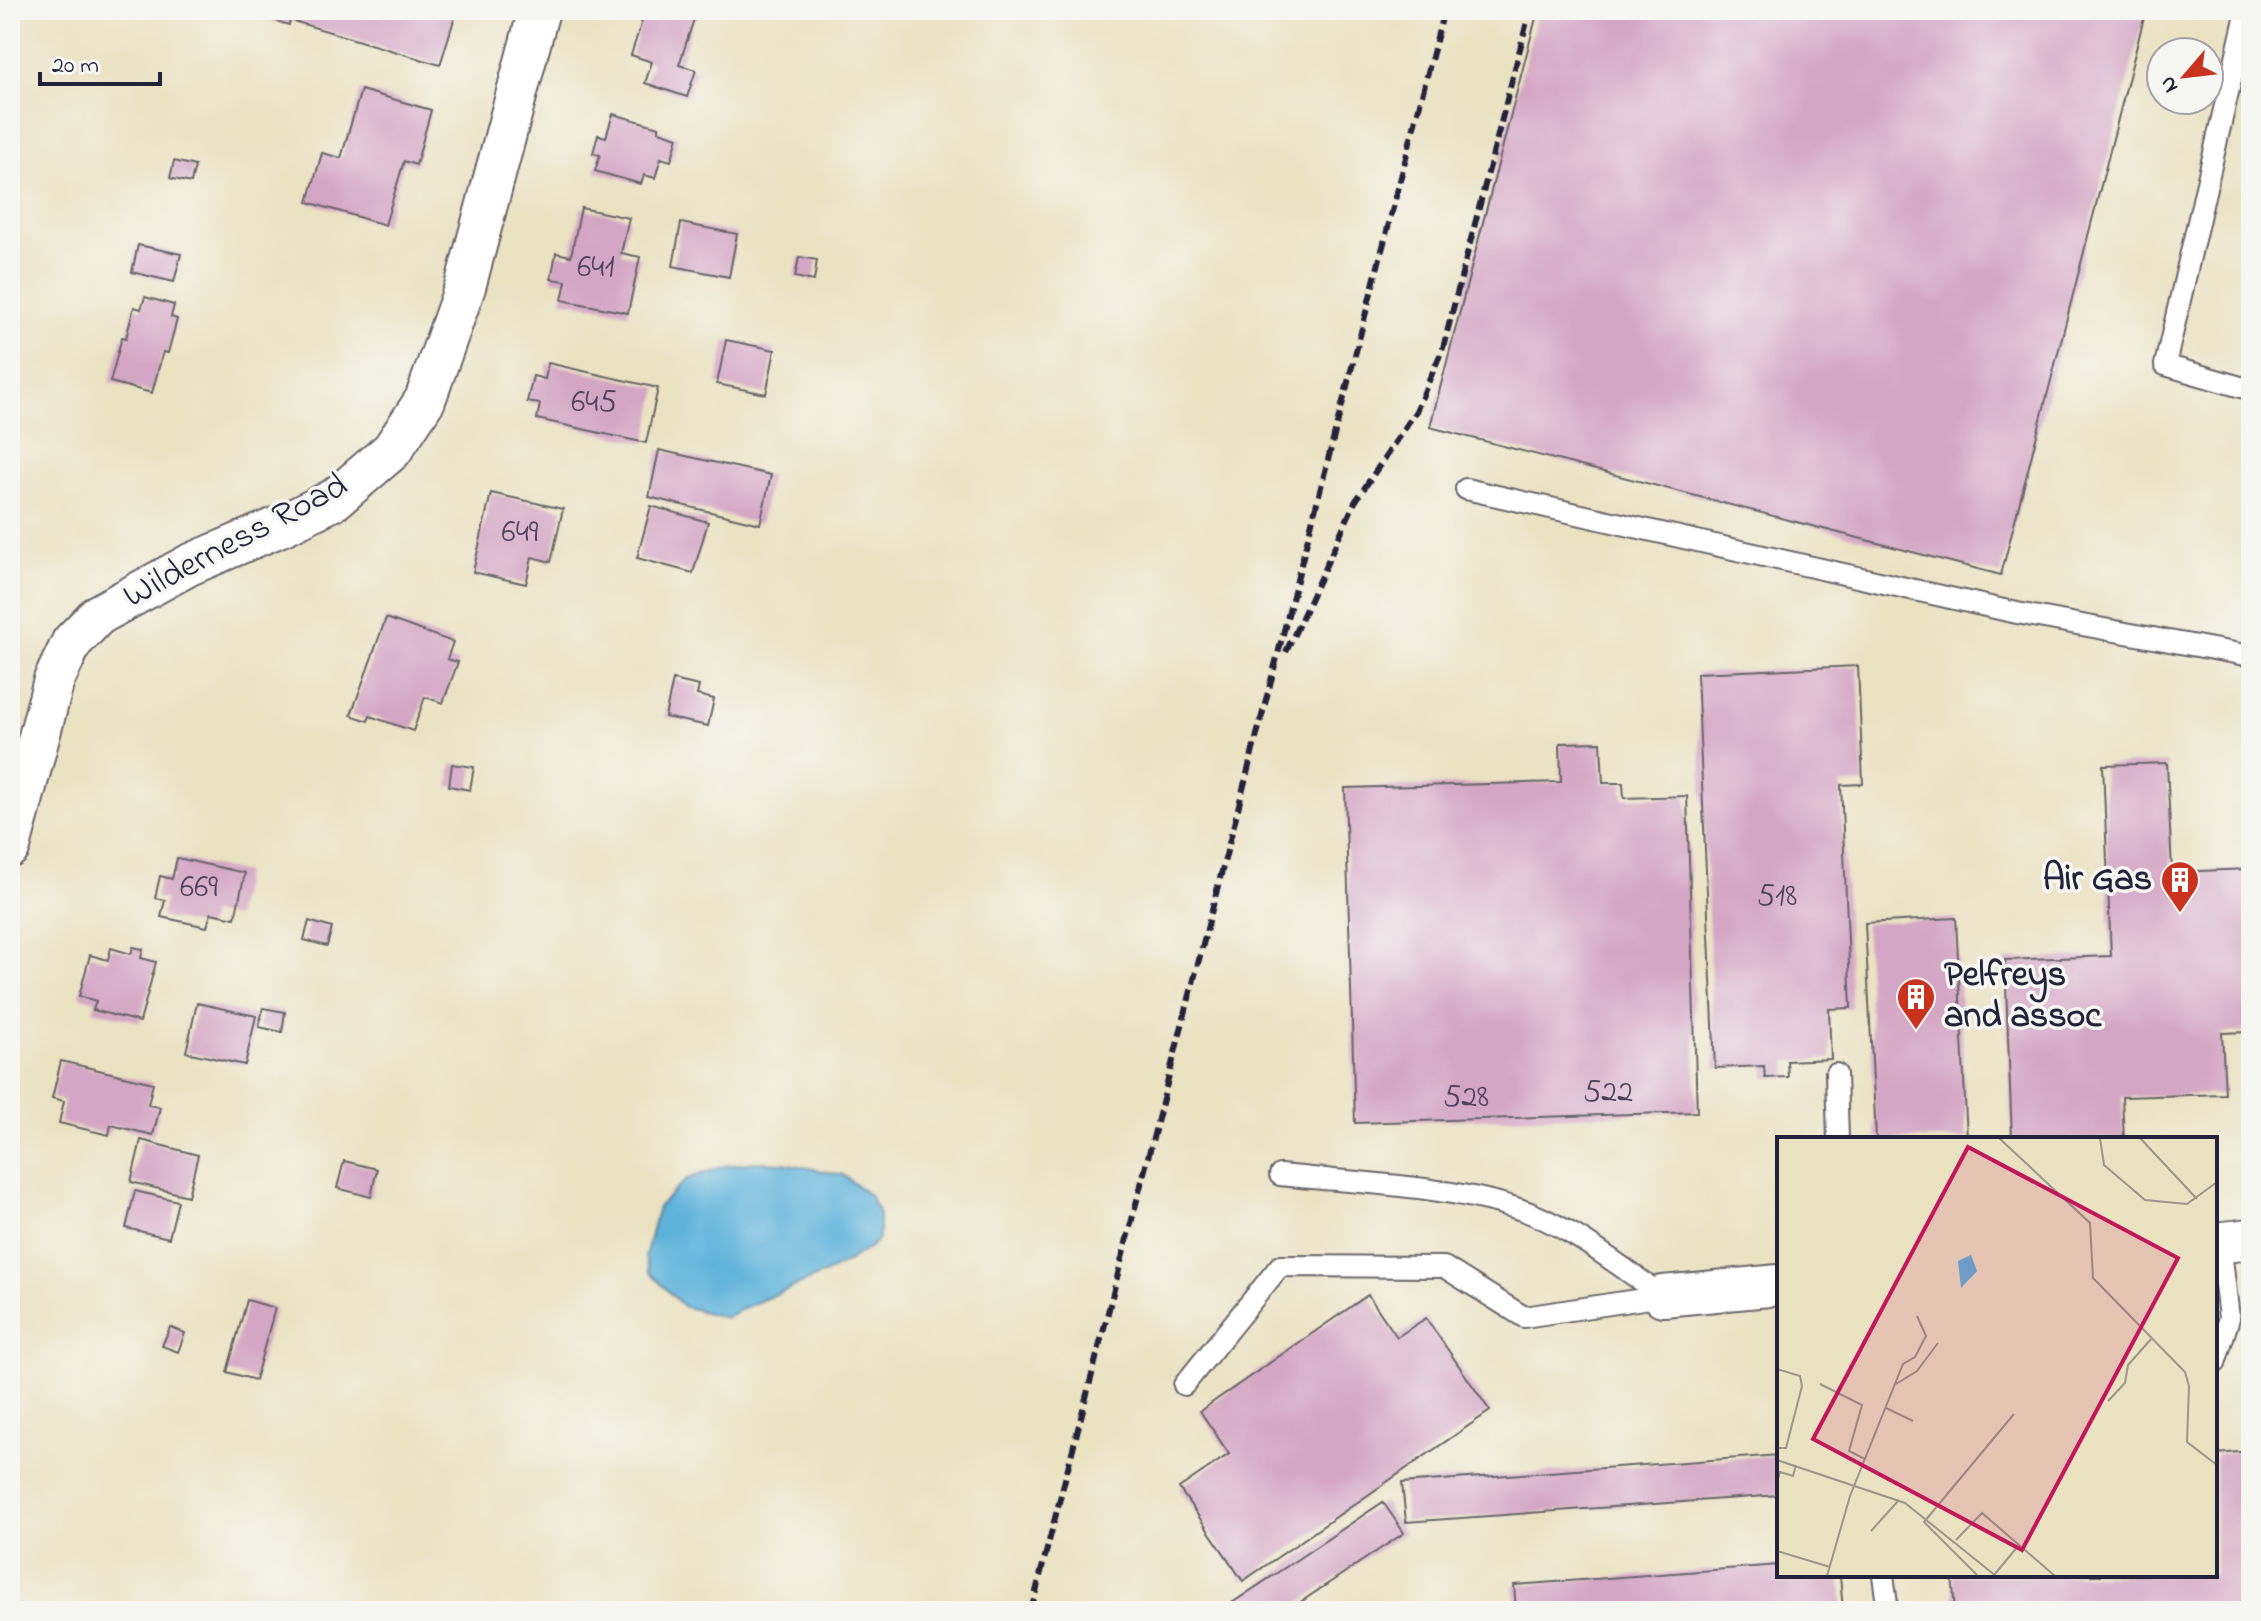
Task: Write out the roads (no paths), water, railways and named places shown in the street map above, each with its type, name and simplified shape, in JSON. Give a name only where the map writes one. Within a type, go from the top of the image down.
[{"type":"street","name":"Wilderness Road","points":[[10,847],[54,680],[72,642],[98,615],[189,565],[335,499],[392,450],[425,400],[465,287],[539,10]]},
{"type":"street","points":[[1663,1296],[1777,1285]]},
{"type":"lane","points":[[2247,10],[2246,38],[2165,365],[2251,390]]},
{"type":"lane","points":[[1466,489],[2017,613],[2251,656]]},
{"type":"lane","points":[[1836,1074],[1838,1137]]},
{"type":"lane","points":[[1280,1175],[1446,1193],[1517,1208],[1564,1229],[1663,1296]]},
{"type":"lane","points":[[2217,1357],[2229,1318],[2229,1241]]},
{"type":"lane","points":[[1184,1385],[1280,1266],[1444,1267],[1524,1317],[1663,1296]]},
{"type":"lane","points":[[1883,1577],[1888,1611]]},
{"type":"water","points":[[784,1163],[843,1175],[870,1196],[879,1214],[879,1239],[862,1253],[824,1274],[725,1318],[683,1306],[649,1272],[645,1257],[658,1207],[687,1179],[724,1166]]},
{"type":"railway","points":[[1031,1611],[1444,10]]},
{"type":"railway","points":[[1286,652],[1355,502],[1416,411],[1443,348],[1530,10]]},
{"type":"place","name":"Air Gas","points":[[2180,914]]},
{"type":"place","name":"Pelfreys and assoc","points":[[1916,1031]]}]
